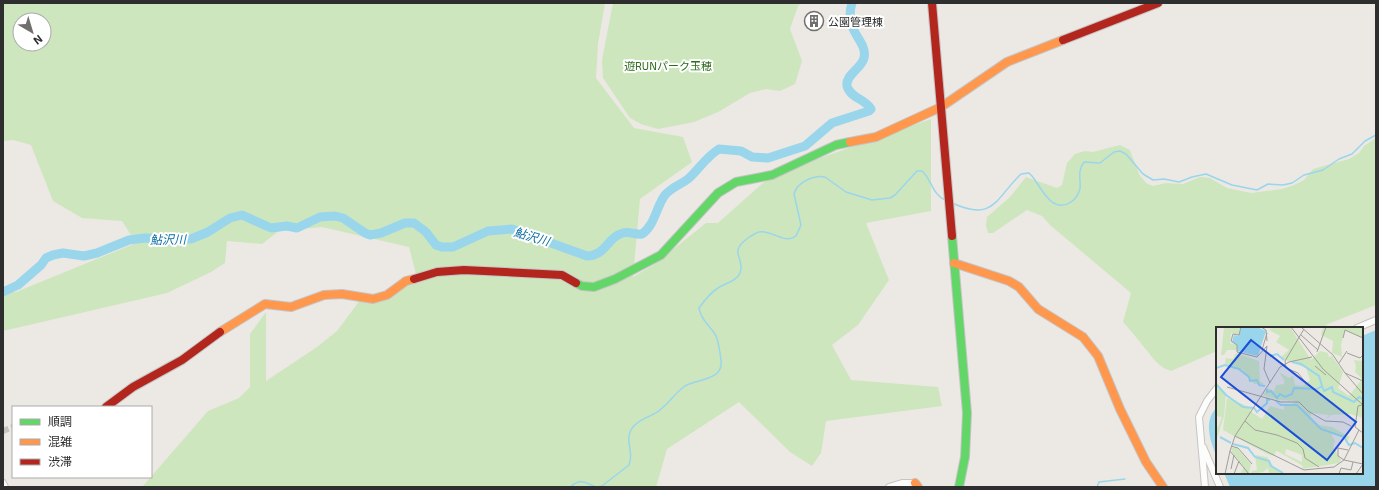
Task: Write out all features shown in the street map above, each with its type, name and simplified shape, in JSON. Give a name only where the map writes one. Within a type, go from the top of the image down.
[{"type":"street","points":[[932,3],[966,413],[965,457],[959,487]]},
{"type":"street","points":[[107,406],[133,387],[182,360],[221,331],[265,304],[290,307],[324,295],[342,294],[373,299],[387,295],[406,281],[437,272],[464,270],[562,275],[582,286],[594,287],[615,279],[661,255],[671,246],[718,193],[728,185],[772,175],[836,145],[876,137],[941,107],[1007,62],[1158,3]]},
{"type":"street","points":[[954,263],[1009,281],[1019,287],[1038,309],[1083,337],[1098,356],[1120,409],[1146,462],[1163,487]]},
{"type":"street","points":[[1359,327],[1376,320]]},
{"type":"street","points":[[1205,487],[1199,417],[1207,401],[1216,389]]},
{"type":"street","points":[[1201,444],[1220,487]]},
{"type":"street","points":[[3,483],[5,487]]},
{"type":"street","points":[[889,487],[902,483],[917,485]]},
{"type":"green space","points":[[3,3],[605,3],[598,44],[596,78],[634,128],[683,137],[692,162],[640,199],[633,277],[655,264],[706,223],[718,223],[772,175],[931,119],[931,211],[866,223],[889,280],[858,325],[832,345],[851,380],[938,387],[942,406],[826,421],[821,453],[812,466],[790,452],[739,402],[667,449],[656,487],[142,487],[150,478],[152,478],[152,475],[208,411],[239,398],[250,387],[250,334],[266,312],[266,381],[317,347],[337,331],[360,300],[418,282],[409,247],[322,227],[279,231],[262,244],[227,241],[225,263],[211,272],[167,293],[3,331],[3,293],[16,292],[136,243],[122,221],[82,218],[53,201],[31,145],[13,140],[3,141]]},
{"type":"green space","name":"遊RUNパーク玉穂","points":[[613,3],[801,3],[798,6],[790,29],[802,61],[795,84],[780,91],[766,89],[750,93],[718,112],[694,122],[658,129],[641,124],[630,118],[603,78],[602,60]]},
{"type":"green space","points":[[1376,138],[1376,305],[1328,324],[1324,327],[1216,327],[1216,351],[1171,371],[1162,367],[1155,361],[1123,322],[1131,293],[1050,225],[1042,216],[1027,210],[993,233],[988,233],[986,226],[987,217],[1010,197],[1026,177],[1057,188],[1062,185],[1067,163],[1075,154],[1085,151],[1093,152],[1120,145],[1130,150],[1139,174],[1146,183],[1153,186],[1166,183],[1183,184],[1200,177],[1210,178],[1227,188],[1251,193],[1282,189],[1294,185],[1304,180],[1313,169],[1349,159],[1359,153],[1364,146]]},
{"type":"water","points":[[1376,330],[1376,487],[1230,487],[1224,474],[1363,474],[1363,336]]},
{"type":"water","points":[[1216,408],[1216,454],[1209,431],[1210,418]]},
{"type":"waterway","name":"鮎沢川","points":[[3,292],[18,285],[41,265],[46,258],[53,255],[63,253],[84,256],[97,253],[129,240],[145,238],[191,239],[208,232],[230,218],[242,215],[271,228],[287,226],[297,228],[320,217],[335,216],[343,218],[370,235],[381,233],[405,223],[414,223],[426,232],[436,245],[442,247],[453,247],[488,231],[512,229],[587,256],[594,255],[599,253],[613,238],[618,235],[625,233],[642,234],[653,221],[665,195],[688,179],[706,159],[719,149],[741,151],[752,157],[768,158],[805,146],[832,123],[869,111],[871,109],[869,106],[851,93],[847,86],[849,78],[863,62],[864,58],[863,46],[853,28],[851,21],[850,13],[852,3]]},
{"type":"waterway","points":[[952,203],[966,208],[977,210],[985,209],[999,199],[1021,174],[1029,173],[1048,198],[1058,205],[1064,205],[1076,198],[1080,189],[1080,172],[1084,162],[1100,163],[1114,152],[1120,151],[1126,154],[1143,174],[1153,180],[1164,179],[1179,182],[1206,174],[1232,185],[1257,190],[1268,184],[1283,185],[1292,183],[1304,175],[1323,170],[1339,159],[1352,154],[1365,141],[1376,135]]},
{"type":"waterway","points":[[597,487],[602,486],[629,465],[631,456],[629,436],[636,424],[658,412],[685,386],[714,376],[718,372],[721,367],[721,360],[717,339],[714,332],[704,320],[699,308],[707,297],[715,290],[738,276],[741,268],[741,263],[738,256],[739,248],[748,238],[758,232],[764,232],[787,239],[796,236],[801,225],[794,194],[802,183],[811,178],[825,177],[846,192],[872,200],[890,198],[895,195],[917,171],[922,171],[928,178],[937,194],[945,200]]},
{"type":"waterway","points":[[1097,487],[1099,482],[1125,479]]},
{"type":"waterway","points":[[570,487],[577,482],[586,482],[596,487]]},
{"type":"tunnel","points":[[3,431],[12,427]]},
{"type":"traffic: fast","points":[[576,283],[582,286],[594,287],[615,279],[661,255],[718,193],[736,182],[772,175],[836,145],[850,142]]},
{"type":"traffic: fast","points":[[952,236],[967,413],[965,457],[959,487]]},
{"type":"traffic: slow","points":[[850,142],[876,137],[941,107],[1007,62],[1063,40]]},
{"type":"traffic: slow","points":[[954,263],[1009,281],[1019,287],[1038,309],[1083,337],[1098,356],[1120,409],[1146,462],[1163,487]]},
{"type":"traffic: slow","points":[[220,332],[265,304],[291,307],[324,295],[342,294],[373,299],[387,295],[406,281],[414,279]]},
{"type":"traffic: slow","points":[[915,483],[918,487]]},
{"type":"traffic: jam","points":[[932,3],[952,236]]},
{"type":"traffic: jam","points":[[1063,40],[1158,3]]},
{"type":"traffic: jam","points":[[414,279],[437,272],[464,270],[562,275],[576,283]]},
{"type":"traffic: jam","points":[[107,406],[133,387],[182,360],[220,332]]},
{"type":"place","name":"公園管理棟","points":[[814,21]]}]
